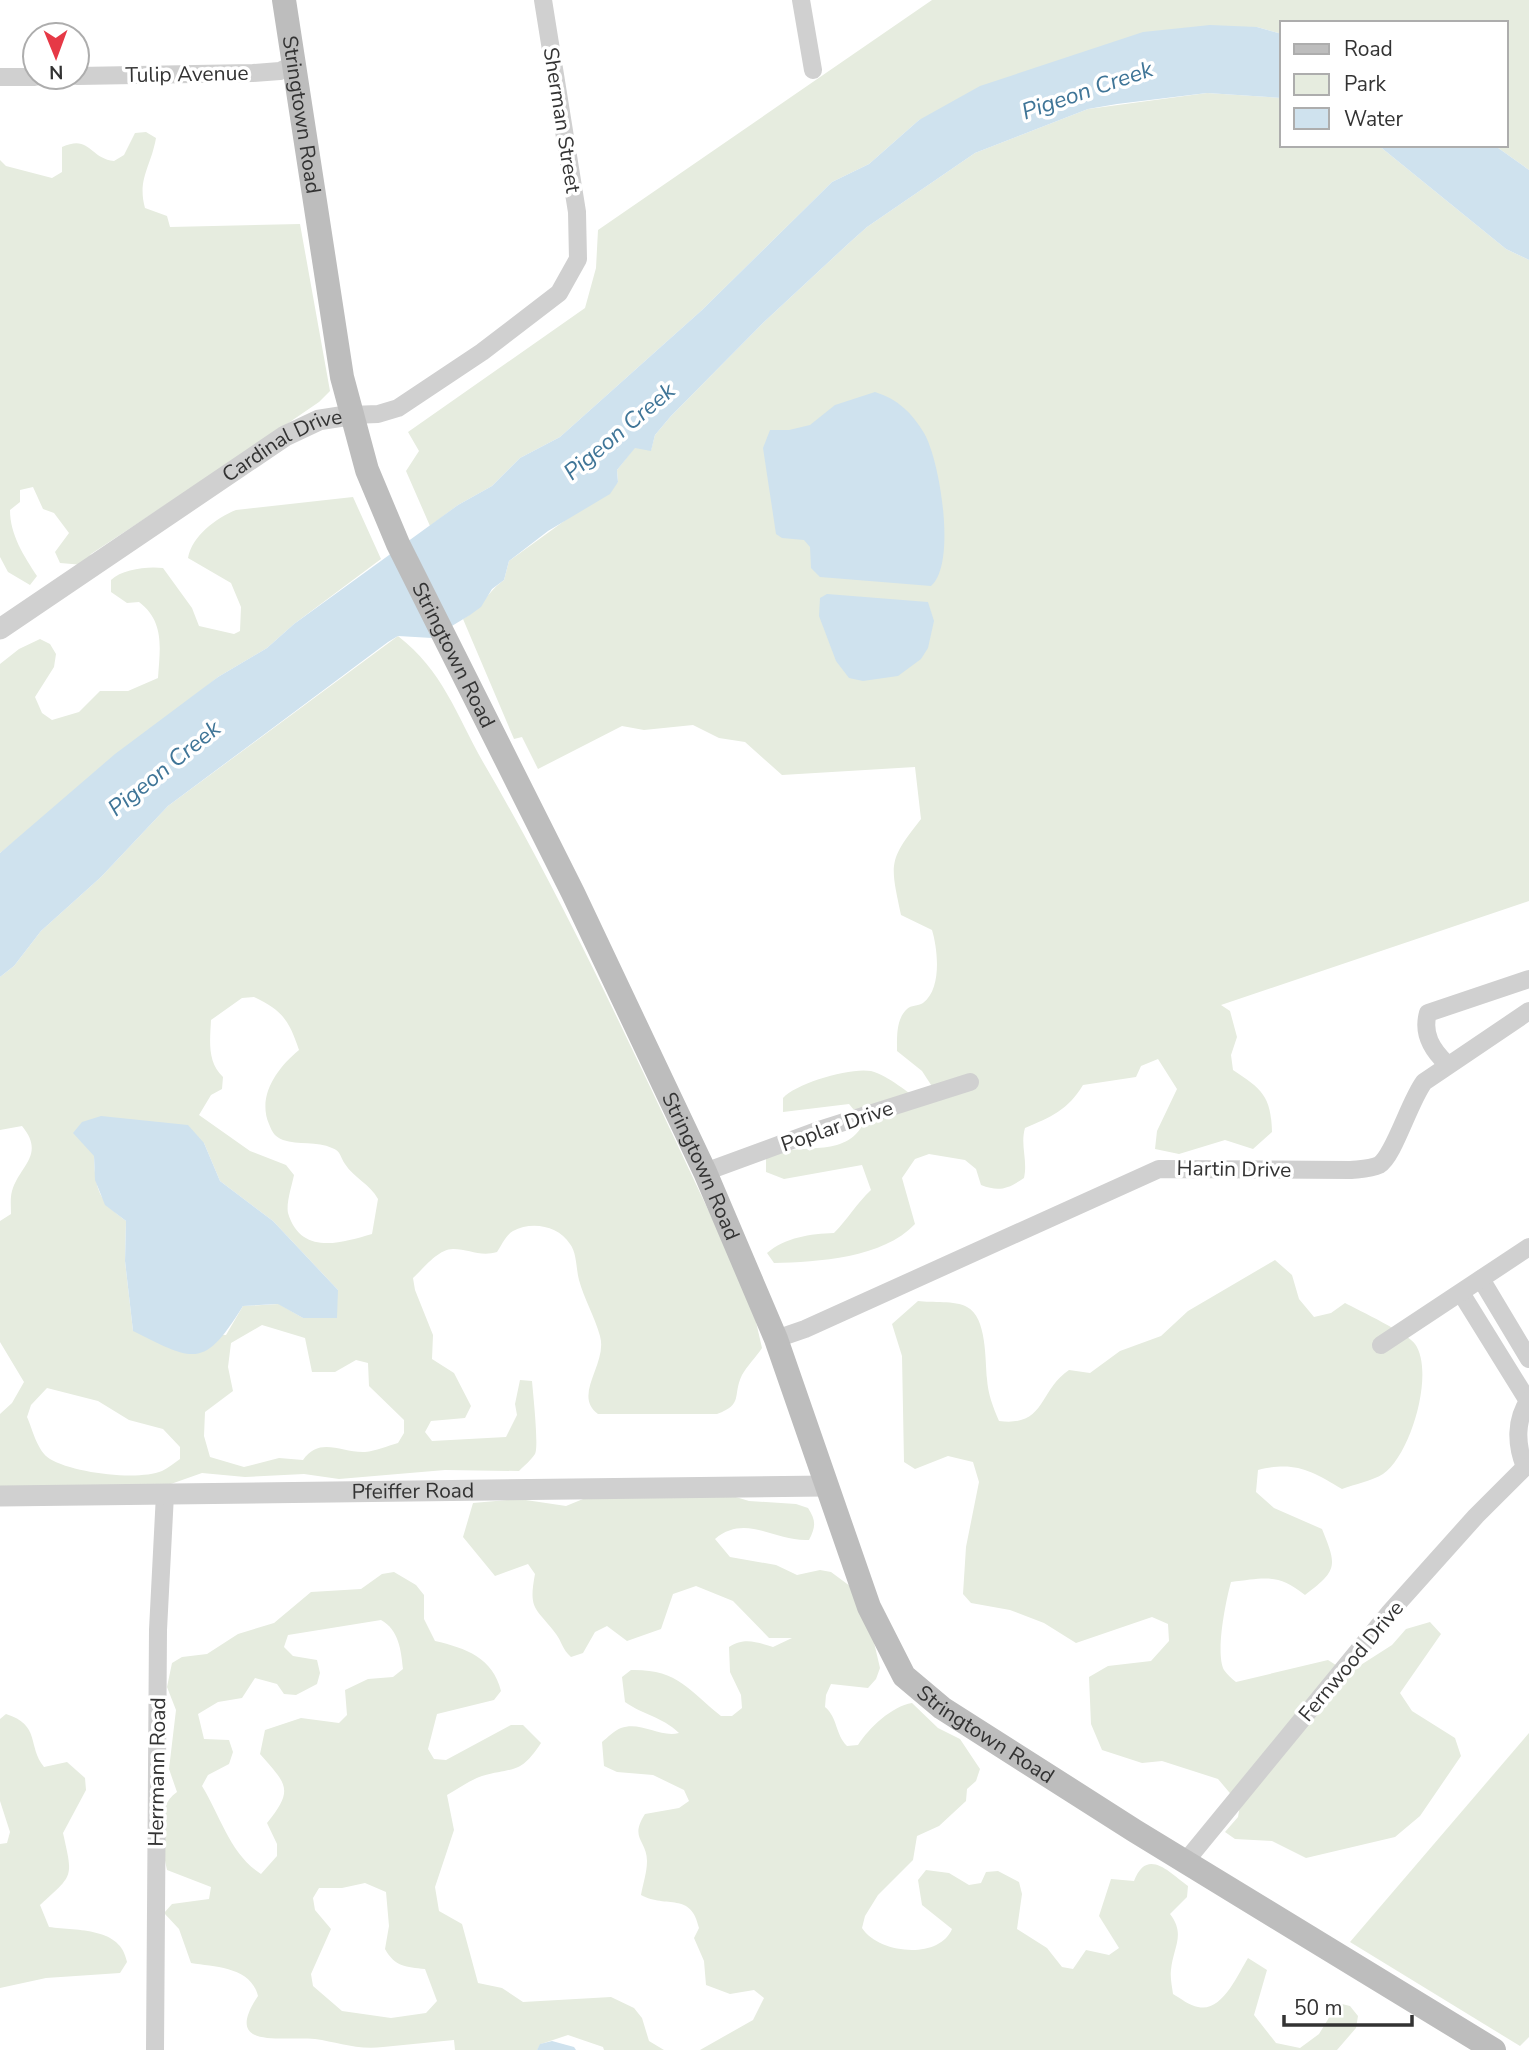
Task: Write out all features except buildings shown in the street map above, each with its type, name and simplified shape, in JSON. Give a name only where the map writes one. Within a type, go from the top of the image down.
[{"type":"main road","name":"Stringtown Road","points":[[284,0],[316,221],[351,415],[367,470],[398,544],[573,893],[705,1172],[776,1339],[869,1607],[904,1676],[942,1708],[1185,1862],[1494,2050]]},
{"type":"street","name":"Sherman Street","points":[[543,0],[579,239]]},
{"type":"street","points":[[802,0],[813,70]]},
{"type":"street","name":"Tulip Avenue","points":[[91,76],[253,73],[279,71],[294,64]]},
{"type":"street","points":[[0,77],[21,76]]},
{"type":"street","name":"Cardinal Drive","points":[[0,629],[285,436],[319,421],[351,415],[378,414],[398,408],[545,305],[567,283],[578,260],[579,239]]},
{"type":"street","points":[[1447,1064],[1433,1051],[1424,1025],[1428,1013],[1529,979]]},
{"type":"street","name":"Hartin Drive","points":[[776,1339],[805,1329],[1159,1169],[1326,1170],[1375,1167],[1382,1163],[1394,1145],[1412,1097],[1424,1082],[1529,1011]]},
{"type":"street","name":"Poplar Drive","points":[[705,1172],[822,1129],[970,1082]]},
{"type":"street","points":[[1381,1345],[1529,1247]]},
{"type":"street","points":[[1481,1279],[1529,1359]]},
{"type":"street","name":"Fernwood Drive","points":[[1185,1862],[1390,1612],[1476,1516],[1527,1467],[1518,1449],[1520,1415],[1528,1400],[1461,1293]]},
{"type":"street","name":"Pfeiffer Road","points":[[0,1496],[826,1486]]},
{"type":"street","name":"Herrmann Road","points":[[155,2050],[158,1630],[165,1494]]},
{"type":"green space","points":[[932,0],[1529,0],[1529,170],[1497,147],[1508,147],[1508,21],[1280,21],[1280,33],[1257,27],[919,120],[869,164],[832,182],[702,310],[560,437],[520,458],[492,486],[458,505],[430,526],[406,471],[419,451],[408,432],[585,308],[596,268],[598,230]]},
{"type":"green space","points":[[1207,93],[1280,98],[1280,147],[1380,147],[1506,249],[1529,260],[1529,901],[1221,1005],[1230,1011],[1237,1037],[1231,1055],[1233,1070],[1258,1088],[1270,1110],[1272,1132],[1253,1149],[1225,1140],[1179,1154],[1155,1149],[1157,1131],[1177,1089],[1158,1059],[1141,1066],[1136,1077],[1083,1085],[1058,1112],[1025,1128],[1024,1178],[1013,1185],[998,1189],[981,1185],[976,1169],[965,1160],[929,1154],[915,1159],[902,1178],[915,1224],[902,1235],[886,1244],[849,1256],[774,1263],[767,1253],[782,1243],[799,1237],[834,1233],[871,1190],[862,1165],[784,1179],[766,1172],[766,1157],[779,1152],[821,1148],[846,1142],[864,1122],[849,1104],[783,1112],[783,1098],[811,1082],[862,1070],[884,1076],[924,1103],[935,1091],[922,1071],[897,1051],[898,1028],[903,1013],[929,997],[937,969],[932,930],[901,915],[895,884],[894,863],[897,854],[921,819],[915,767],[782,775],[745,742],[719,738],[693,725],[644,730],[622,726],[538,769],[522,737],[514,739],[463,619],[504,580],[509,561],[618,482],[617,470],[635,447],[651,450],[655,435],[671,416],[764,322],[867,227],[975,153],[1088,109]]},
{"type":"green space","points":[[146,132],[156,138],[144,181],[145,208],[167,216],[170,227],[300,224],[330,391],[319,402],[246,452],[91,554],[84,565],[60,563],[55,552],[69,533],[54,513],[43,509],[33,487],[20,490],[20,502],[10,510],[12,528],[37,576],[30,585],[8,572],[0,557],[0,160],[6,166],[52,178],[62,172],[62,147],[78,143],[99,156],[114,161],[124,155],[135,133]]},
{"type":"green space","points":[[353,497],[381,559],[294,624],[267,648],[218,677],[0,853],[0,664],[19,649],[40,639],[50,644],[56,654],[54,667],[35,697],[42,713],[52,720],[79,712],[100,691],[128,691],[158,678],[159,636],[153,618],[139,602],[127,603],[111,592],[111,580],[135,569],[163,568],[192,608],[199,626],[234,634],[240,631],[241,607],[231,583],[188,558],[200,535],[213,523],[236,510]]},
{"type":"green space","points":[[398,636],[413,649],[447,694],[555,894],[751,1300],[762,1348],[742,1375],[736,1399],[731,1407],[717,1414],[598,1414],[588,1398],[601,1347],[600,1336],[581,1287],[574,1252],[559,1233],[544,1227],[528,1226],[510,1233],[497,1252],[485,1254],[453,1249],[442,1252],[413,1278],[433,1335],[432,1359],[454,1373],[471,1406],[465,1418],[431,1421],[425,1432],[432,1441],[506,1437],[517,1415],[515,1404],[520,1380],[532,1381],[536,1450],[519,1471],[445,1470],[339,1479],[304,1474],[245,1477],[202,1473],[168,1485],[0,1498],[0,1414],[12,1403],[24,1382],[0,1342],[0,1221],[11,1214],[12,1191],[29,1160],[32,1145],[22,1126],[0,1130],[0,977],[14,966],[41,931],[101,877],[168,806]],"holes":[[[254,997],[278,1012],[288,1023],[299,1050],[283,1065],[267,1093],[266,1114],[271,1129],[283,1140],[320,1144],[337,1151],[349,1169],[378,1199],[372,1234],[335,1243],[312,1241],[302,1236],[294,1227],[288,1213],[288,1199],[294,1175],[286,1165],[250,1151],[199,1115],[211,1095],[222,1089],[223,1077],[212,1058],[211,1020],[242,998]],[[204,1143],[220,1181],[273,1221],[338,1290],[303,1318],[279,1304],[243,1306],[226,1335],[133,1331],[125,1261],[126,1221],[100,1194],[94,1156]],[[262,1325],[305,1338],[312,1372],[335,1372],[356,1360],[368,1363],[369,1386],[404,1420],[404,1433],[398,1443],[377,1450],[356,1452],[324,1447],[316,1449],[303,1460],[279,1458],[244,1467],[210,1457],[204,1436],[205,1412],[233,1391],[228,1367],[231,1343]],[[47,1388],[98,1401],[129,1420],[163,1429],[180,1447],[180,1459],[162,1471],[138,1475],[89,1472],[60,1464],[50,1459],[39,1446],[27,1417],[31,1405]]]},
{"type":"green space","points":[[1275,1260],[1292,1275],[1299,1299],[1314,1317],[1331,1313],[1345,1303],[1394,1328],[1411,1340],[1421,1357],[1421,1392],[1411,1432],[1403,1450],[1383,1474],[1369,1481],[1342,1489],[1302,1469],[1282,1466],[1258,1470],[1256,1492],[1274,1508],[1322,1529],[1330,1551],[1331,1567],[1324,1579],[1305,1595],[1279,1580],[1231,1582],[1221,1639],[1224,1670],[1236,1682],[1328,1660],[1339,1667],[1356,1668],[1392,1645],[1406,1629],[1430,1622],[1441,1634],[1400,1693],[1412,1711],[1455,1738],[1461,1756],[1420,1816],[1395,1837],[1306,1858],[1272,1841],[1235,1839],[1225,1832],[1238,1817],[1240,1805],[1218,1779],[1162,1761],[1142,1763],[1102,1750],[1091,1724],[1089,1677],[1108,1666],[1151,1661],[1169,1641],[1168,1624],[1152,1617],[1076,1643],[1044,1623],[1010,1610],[971,1603],[963,1594],[966,1547],[979,1482],[973,1462],[948,1456],[915,1469],[904,1462],[902,1356],[892,1324],[918,1301],[956,1303],[974,1312],[982,1329],[988,1385],[995,1411],[999,1421],[1014,1421],[1025,1419],[1034,1413],[1059,1378],[1069,1370],[1090,1373],[1120,1351],[1161,1336],[1188,1311]]},
{"type":"green space","points":[[716,1491],[749,1501],[796,1504],[808,1508],[814,1520],[809,1540],[749,1528],[727,1532],[715,1539],[730,1557],[776,1565],[797,1575],[820,1570],[831,1572],[854,1589],[869,1621],[880,1668],[876,1679],[868,1688],[831,1684],[826,1695],[825,1707],[847,1746],[858,1745],[882,1719],[897,1708],[912,1703],[938,1728],[960,1739],[980,1769],[976,1781],[967,1789],[966,1801],[939,1826],[917,1836],[913,1860],[878,1895],[865,1916],[862,1928],[870,1937],[895,1948],[908,1950],[935,1946],[945,1939],[952,1929],[922,1905],[918,1880],[926,1870],[949,1873],[969,1885],[981,1883],[986,1872],[998,1871],[1019,1882],[1022,1894],[1017,1929],[1047,1948],[1062,1967],[1073,1969],[1086,1950],[1109,1955],[1119,1948],[1099,1916],[1111,1879],[1134,1881],[1145,1865],[1152,1864],[1166,1869],[1188,1886],[1187,1897],[1170,1914],[1175,1921],[1178,1935],[1171,1970],[1173,1994],[1195,2006],[1207,2007],[1215,2004],[1228,1991],[1248,1958],[1267,1970],[1254,2015],[1276,2043],[1300,2048],[1319,2034],[1338,2003],[1350,2006],[1358,2016],[1356,2028],[1337,2050],[700,2050],[753,2020],[764,1998],[754,1990],[730,1994],[706,1985],[704,1961],[694,1938],[699,1928],[690,1909],[677,1903],[641,1895],[647,1861],[639,1834],[640,1822],[645,1814],[679,1808],[689,1801],[684,1790],[653,1775],[617,1772],[604,1766],[602,1742],[619,1729],[628,1726],[679,1733],[666,1723],[625,1702],[622,1677],[631,1670],[671,1677],[721,1716],[732,1716],[742,1708],[741,1695],[730,1672],[729,1647],[745,1641],[773,1647],[792,1638],[769,1638],[733,1601],[696,1586],[673,1594],[661,1629],[627,1641],[607,1626],[595,1632],[583,1653],[571,1657],[535,1608],[535,1574],[528,1564],[495,1576],[463,1537],[473,1503],[519,1499],[566,1506],[588,1497]]},
{"type":"green space","points":[[394,1572],[416,1585],[424,1595],[424,1619],[435,1641],[477,1656],[492,1670],[501,1691],[494,1700],[437,1714],[428,1749],[434,1759],[446,1760],[511,1725],[523,1725],[541,1743],[522,1765],[478,1778],[447,1795],[454,1830],[435,1887],[439,1911],[462,1924],[478,1983],[502,1988],[523,2002],[611,1997],[634,2008],[642,2018],[649,2041],[664,2050],[604,2050],[603,2047],[568,2035],[541,2044],[537,2050],[455,2050],[454,2040],[373,2048],[315,2039],[260,2037],[251,2033],[247,2025],[249,2013],[258,1996],[248,1979],[231,1970],[191,1963],[179,1929],[164,1913],[172,1904],[209,1899],[211,1887],[167,1870],[165,1860],[162,1817],[165,1807],[177,1792],[169,1769],[176,1710],[167,1687],[172,1663],[182,1657],[207,1654],[238,1634],[274,1623],[311,1592],[361,1589],[382,1574]],"holes":[[[381,1620],[395,1635],[403,1669],[393,1677],[368,1679],[345,1690],[347,1715],[339,1723],[301,1718],[265,1730],[260,1754],[281,1780],[284,1794],[276,1812],[267,1823],[277,1844],[277,1856],[261,1874],[250,1866],[234,1846],[202,1786],[208,1775],[229,1764],[233,1752],[229,1740],[204,1739],[198,1714],[218,1702],[242,1698],[255,1678],[277,1684],[284,1694],[296,1695],[317,1684],[320,1673],[317,1660],[293,1656],[284,1647],[288,1635]],[[365,1883],[386,1892],[389,1926],[385,1949],[389,1955],[402,1965],[425,1969],[437,2001],[426,2013],[391,2018],[342,2011],[313,1986],[311,1974],[331,1929],[315,1910],[313,1898],[319,1888],[342,1888]]]},
{"type":"green space","points":[[6,1714],[17,1719],[29,1730],[44,1767],[67,1762],[85,1778],[86,1790],[63,1833],[68,1874],[40,1905],[49,1927],[97,1933],[116,1942],[127,1962],[120,1973],[46,1978],[0,1988],[0,1844],[7,1843],[10,1832],[0,1801],[0,1719]]},
{"type":"green space","points":[[1529,1733],[1529,2037],[1520,2046],[1350,1942]]},
{"type":"water","name":"Pigeon Creek","points":[[1210,25],[1257,27],[1280,33],[1280,98],[1207,93],[1088,109],[975,153],[867,227],[764,322],[671,416],[655,435],[651,451],[635,448],[617,470],[618,482],[610,494],[548,531],[509,561],[504,580],[492,589],[481,607],[432,638],[398,636],[388,642],[168,806],[101,877],[41,931],[14,966],[0,977],[0,853],[115,754],[218,677],[267,648],[294,624],[458,505],[492,486],[520,458],[560,437],[702,310],[832,182],[869,164],[919,120],[980,86],[1143,32]]},
{"type":"water","points":[[1380,147],[1497,147],[1529,170],[1529,260],[1506,249]]},
{"type":"water","points":[[875,392],[897,403],[915,419],[930,446],[936,465],[944,535],[939,574],[931,586],[820,577],[811,568],[810,547],[804,540],[782,538],[776,534],[763,448],[770,430],[789,430],[810,425],[835,405]]},
{"type":"water","points":[[827,594],[928,602],[934,621],[928,648],[921,659],[898,676],[863,681],[849,678],[836,661],[819,616],[820,598]]},
{"type":"water","points":[[101,1116],[188,1125],[204,1143],[220,1181],[273,1221],[338,1290],[337,1318],[303,1318],[278,1304],[243,1306],[218,1341],[197,1354],[171,1349],[133,1331],[125,1261],[126,1221],[105,1205],[95,1180],[94,1156],[73,1133],[82,1122]]},
{"type":"water","points":[[552,2041],[574,2047],[576,2050],[537,2050],[540,2044]]}]
